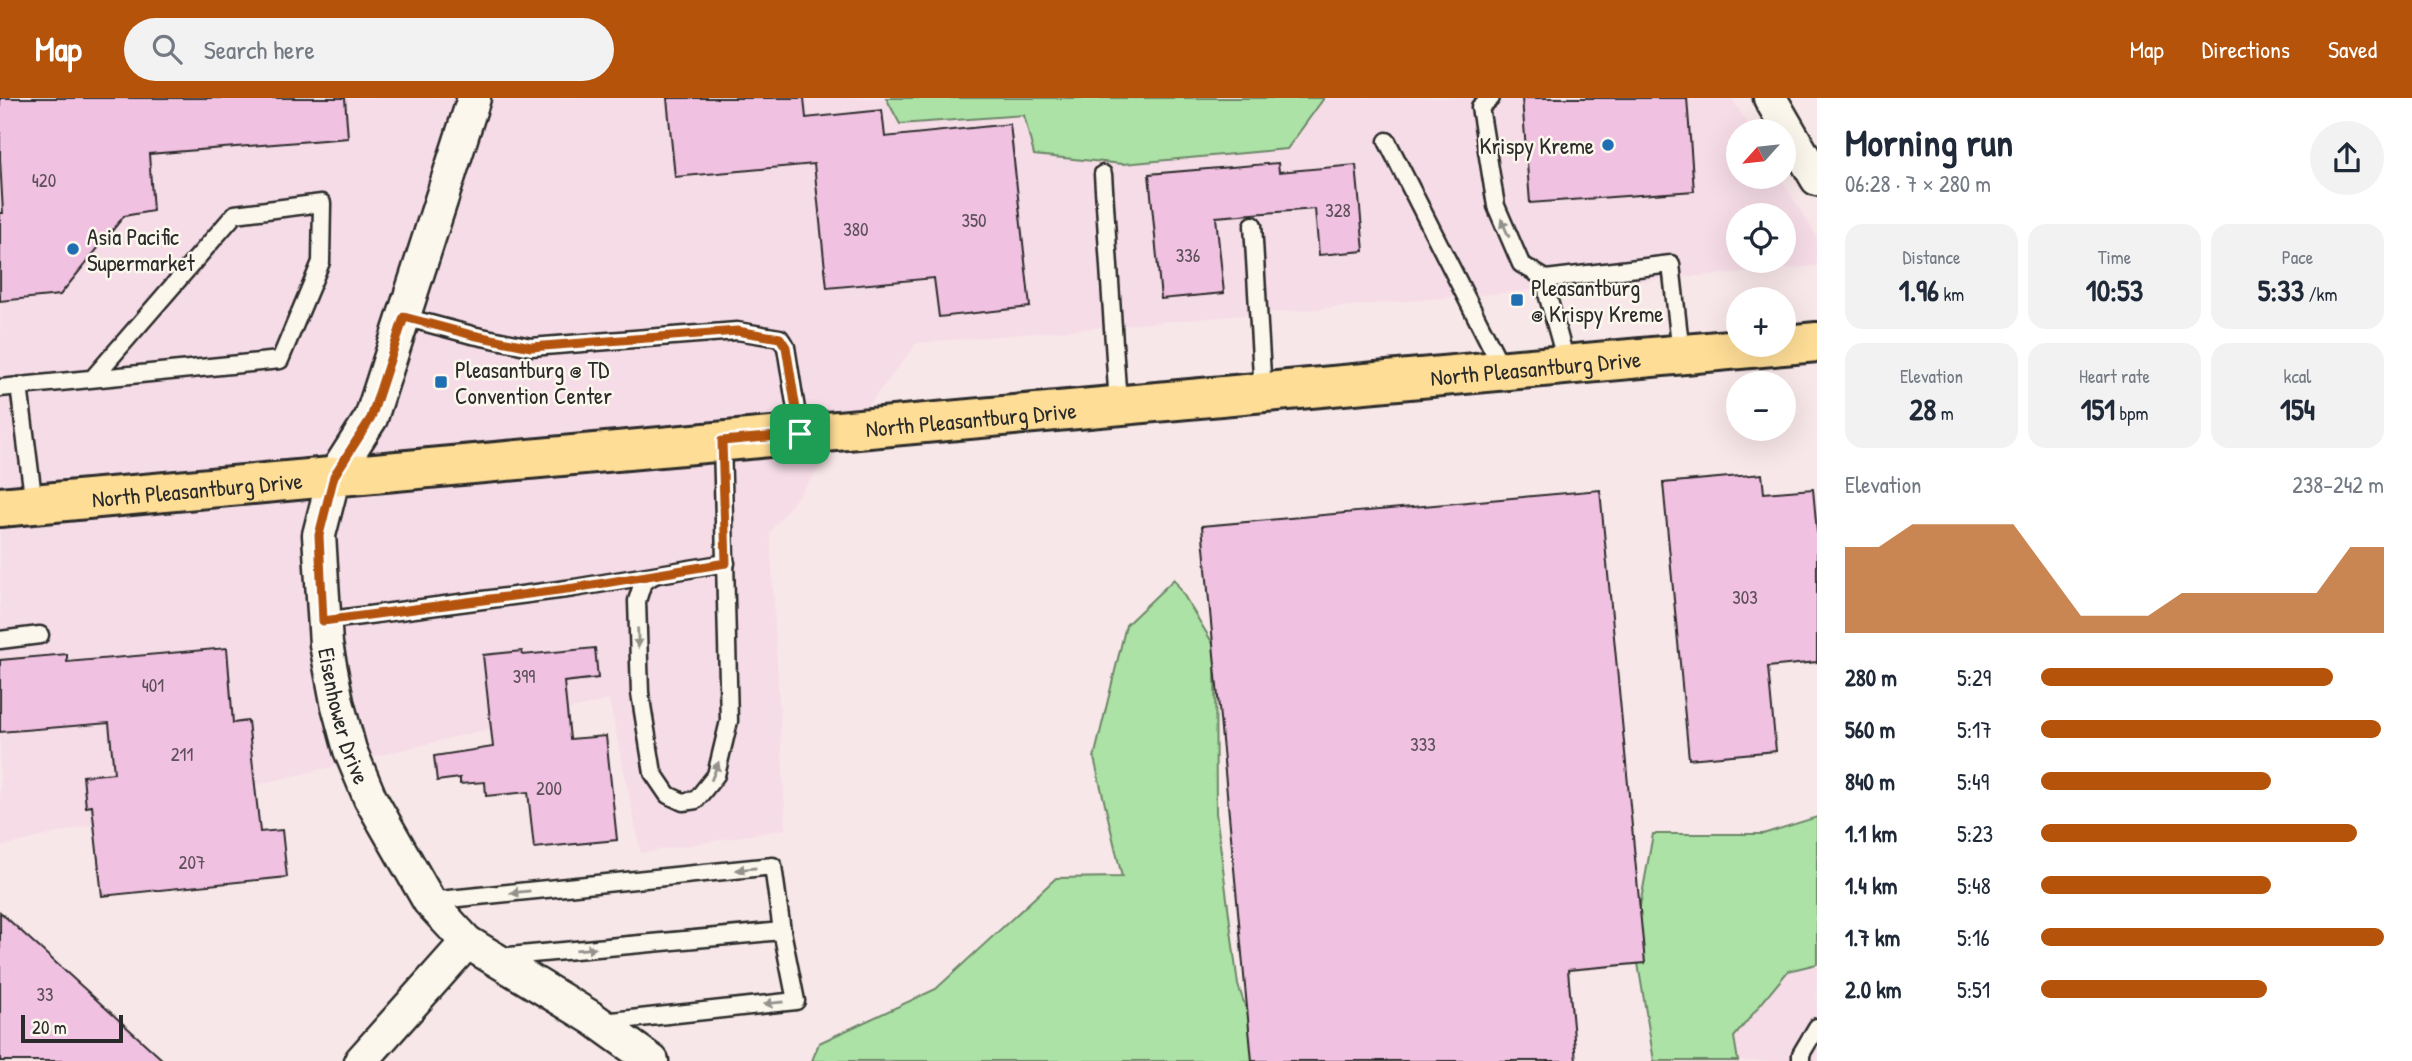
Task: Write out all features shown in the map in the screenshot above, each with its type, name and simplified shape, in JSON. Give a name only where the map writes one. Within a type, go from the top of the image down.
[{"type":"main road","name":"North Pleasantburg Drive","points":[[17,506],[1817,342]]},
{"type":"street","name":"Eisenhower Drive","points":[[474,98],[371,418],[334,476],[319,535],[326,644],[350,750],[370,798],[429,901],[480,950],[599,1023],[652,1061]]},
{"type":"street","points":[[1770,98],[1817,179]]},
{"type":"street","points":[[361,1061],[480,950]]},
{"type":"lane","points":[[1490,98],[1480,107],[1496,206],[1521,264],[1546,279],[1671,264],[1681,354]]},
{"type":"lane","points":[[1387,141],[1503,370]]},
{"type":"lane","points":[[1103,174],[1118,405]]},
{"type":"lane","points":[[0,388],[280,360],[321,262],[322,203],[234,215],[93,378]]},
{"type":"lane","points":[[1253,225],[1262,392]]},
{"type":"lane","points":[[1546,279],[1548,297],[1567,365]]},
{"type":"lane","points":[[404,317],[531,347],[737,331],[780,338],[786,347],[800,434]]},
{"type":"lane","points":[[17,506],[19,386]]},
{"type":"lane","points":[[653,576],[643,582],[637,601],[640,693],[653,773],[668,795],[683,802],[696,800],[716,775],[729,721],[722,441]]},
{"type":"lane","points":[[323,621],[653,576],[726,563]]},
{"type":"lane","points":[[0,640],[40,635]]},
{"type":"lane","points":[[429,901],[773,866],[782,931],[796,1000],[599,1023]]},
{"type":"lane","points":[[480,950],[782,931]]},
{"type":"lane","points":[[1801,1061],[1801,1054],[1817,1027]]},
{"type":"shaded area","points":[[0,98],[886,98],[900,124],[1025,115],[1287,149],[1324,98],[1732,98],[1745,119],[1726,119],[1726,189],[1787,189],[1817,237],[1817,266],[1796,268],[1796,203],[1726,203],[1726,273],[1735,273],[917,343],[770,532],[786,829],[641,853],[609,700],[0,847]]},
{"type":"shaded area","points":[[1817,964],[1817,1061],[1738,1061],[1734,1038],[1789,971]]},
{"type":"green space","points":[[886,98],[1324,98],[1287,149],[1123,164],[1034,155],[1024,115],[900,124]]},
{"type":"green space","points":[[1174,579],[1215,647],[1216,813],[1238,985],[1264,1061],[812,1061],[819,1043],[936,989],[1056,878],[1122,877],[1094,758],[1126,625]]},
{"type":"green space","points":[[1817,817],[1817,964],[1788,971],[1734,1037],[1738,1061],[1654,1061],[1634,939],[1653,834],[1763,834]]},
{"type":"building","points":[[0,98],[345,98],[348,138],[149,154],[153,211],[124,216],[60,295],[0,301],[0,213],[3,213]]},
{"type":"building","points":[[667,98],[804,98],[806,118],[882,110],[885,137],[1010,124],[1030,307],[939,317],[934,278],[827,288],[814,164],[675,177]]},
{"type":"building","name":"Krispy Kreme","points":[[1522,98],[1687,98],[1694,191],[1530,203]]},
{"type":"building","points":[[1278,163],[1279,172],[1356,165],[1364,251],[1319,255],[1315,209],[1216,217],[1224,293],[1161,299],[1149,174]]},
{"type":"building","points":[[1762,474],[1764,493],[1813,489],[1817,532],[1817,662],[1768,667],[1776,751],[1689,759],[1663,483]]},
{"type":"building","points":[[1600,490],[1645,963],[1568,970],[1576,1061],[1252,1061],[1202,526]]},
{"type":"building","points":[[227,648],[233,723],[248,721],[260,832],[282,830],[287,877],[102,896],[92,806],[86,807],[83,776],[114,773],[109,723],[0,732],[0,660],[67,654],[67,662]]},
{"type":"building","points":[[595,648],[598,678],[564,682],[570,739],[606,736],[617,840],[534,848],[528,792],[486,796],[485,782],[460,784],[460,778],[437,781],[434,756],[493,747],[483,655],[522,651],[523,655]]},
{"type":"building","points":[[0,912],[164,1061],[0,1061]]},
{"type":"place","name":"Krispy Kreme","points":[[1608,145]]},
{"type":"place","name":"Asia Pacific Supermarket","points":[[73,249]]},
{"type":"place","name":"Pleasantburg @ Krispy Kreme","points":[[1517,300]]},
{"type":"place","name":"Pleasantburg @ TD Convention Center","points":[[441,382]]},
{"type":"route","points":[[404,317],[531,347],[737,331],[780,338],[786,347],[790,364],[800,434],[722,441],[726,563],[574,588],[323,621],[319,535],[334,476],[371,418],[404,317]]}]
